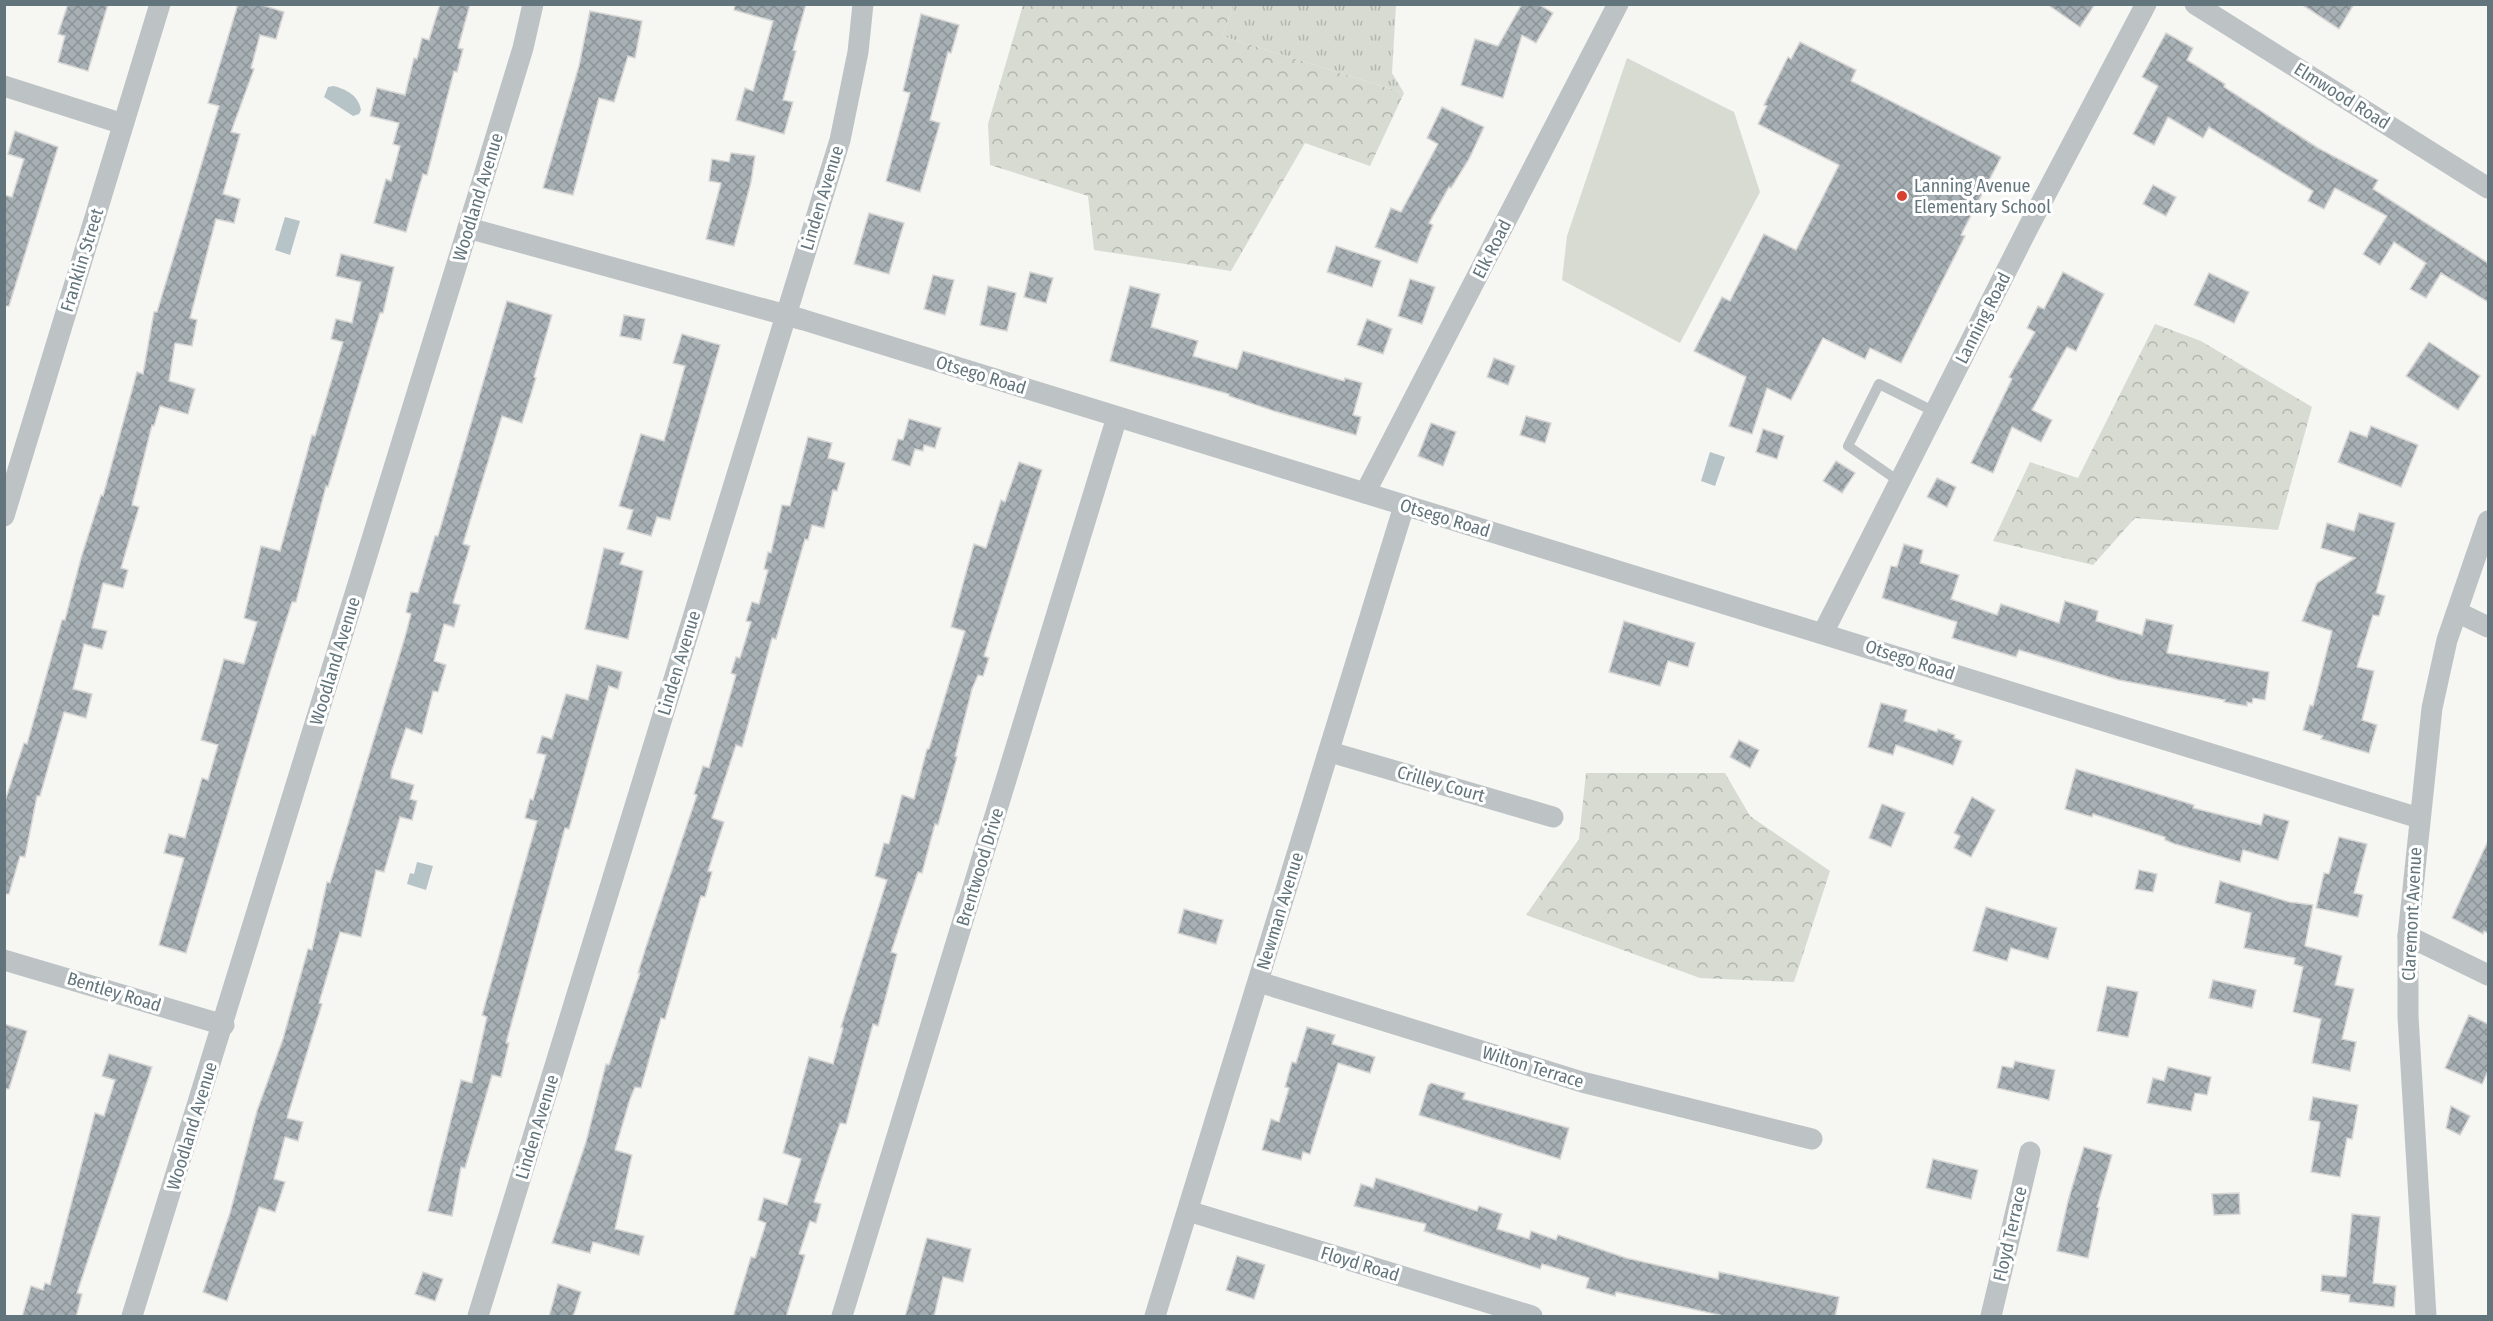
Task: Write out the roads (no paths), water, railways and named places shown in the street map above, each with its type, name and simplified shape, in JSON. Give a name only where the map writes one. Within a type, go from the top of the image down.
[{"type":"street","name":"Franklin Street","points":[[4,516],[159,4]]},
{"type":"street","name":"Woodland Avenue","points":[[132,1317],[224,1025],[523,48],[533,4]]},
{"type":"street","name":"Linden Avenue","points":[[478,1317],[840,140],[858,52],[863,4]]},
{"type":"street","name":"Elk Road","points":[[1365,493],[1618,4]]},
{"type":"street","name":"Lanning Road","points":[[1823,633],[2146,4]]},
{"type":"street","name":"Elmwood Road","points":[[2204,7],[2488,188]]},
{"type":"street","points":[[4,87],[123,124]]},
{"type":"street","name":"Otsego Road","points":[[468,228],[786,314],[2419,818]]},
{"type":"street","name":"Brentwood Drive","points":[[842,1317],[1117,417]]},
{"type":"street","name":"Newman Avenue","points":[[1155,1317],[1404,506]]},
{"type":"street","name":"Claremont Avenue","points":[[2426,1317],[2408,1016],[2408,936],[2432,708],[2447,640],[2488,521]]},
{"type":"street","points":[[2457,612],[2488,627]]},
{"type":"street","name":"Crilley Court","points":[[1330,752],[1553,817]]},
{"type":"street","points":[[2408,936],[2488,975]]},
{"type":"street","name":"Bentley Road","points":[[4,960],[224,1025]]},
{"type":"street","name":"Wilton Terrace","points":[[1258,982],[1582,1082],[1812,1139]]},
{"type":"street","name":"Floyd Terrace","points":[[1991,1317],[2030,1152]]},
{"type":"street","name":"Floyd Road","points":[[1188,1211],[1532,1317]]},
{"type":"lane","points":[[1900,482],[1848,446],[1879,384],[1935,412]]},
{"type":"place","name":"Lanning Avenue Elementary School","points":[[1902,196]]}]
